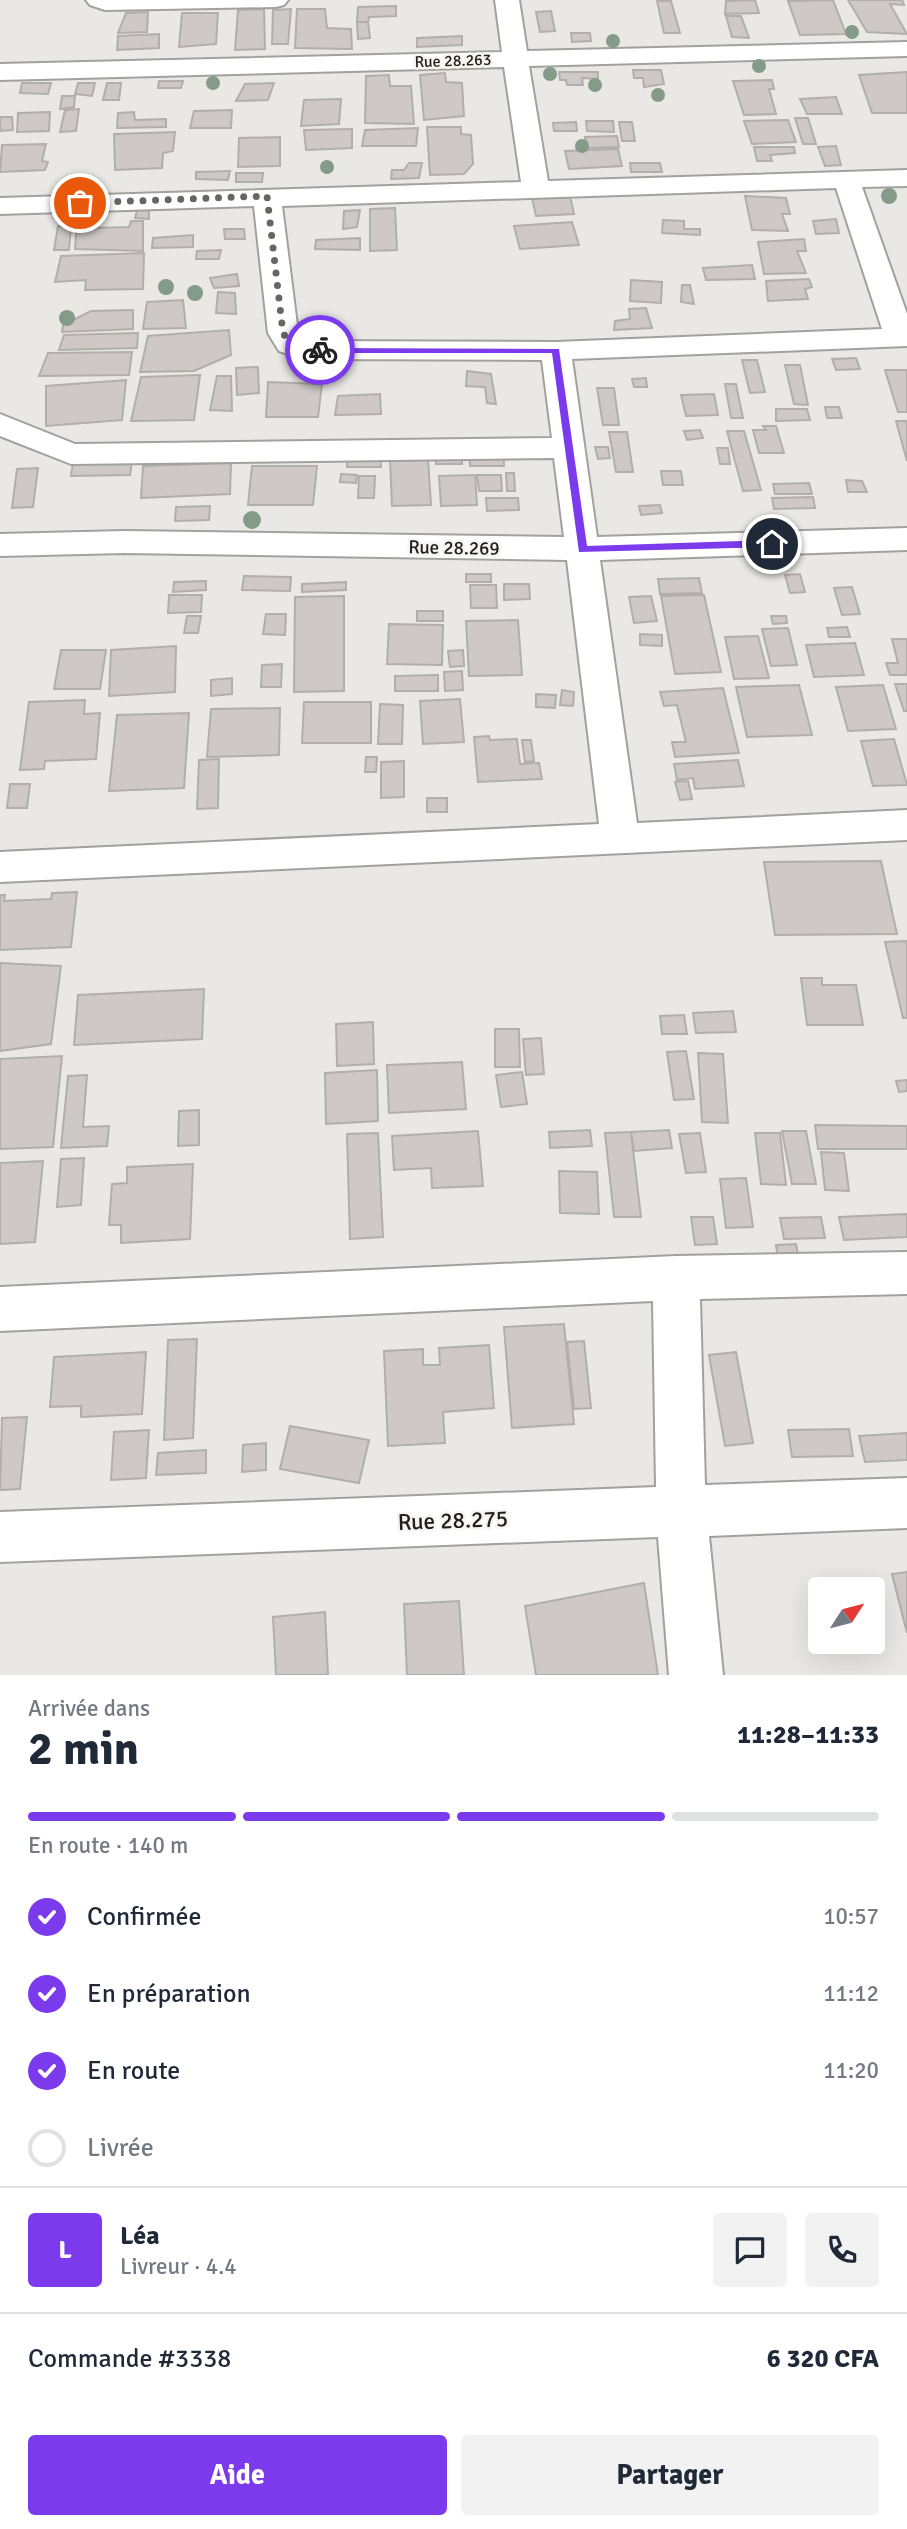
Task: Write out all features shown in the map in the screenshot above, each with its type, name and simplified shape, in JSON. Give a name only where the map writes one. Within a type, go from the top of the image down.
[{"type":"street","points":[[98,0],[106,3],[276,0]]},
{"type":"street","points":[[506,0],[535,187]]},
{"type":"street","name":"Rue 28.263","points":[[0,72],[907,49]]},
{"type":"street","points":[[0,206],[535,187],[907,178]]},
{"type":"street","points":[[267,196],[283,333],[290,345],[303,350],[556,351],[903,337],[846,179]]},
{"type":"street","points":[[556,351],[620,838]]},
{"type":"street","points":[[0,424],[71,454],[569,448]]},
{"type":"street","name":"Rue 28.269","points":[[0,545],[124,542],[582,549],[907,539]]},
{"type":"street","points":[[0,867],[907,825]]},
{"type":"street","points":[[0,1309],[676,1278],[907,1273]]},
{"type":"street","points":[[676,1278],[681,1511],[696,1675]]},
{"type":"street","name":"Rue 28.275","points":[[0,1537],[907,1503]]},
{"type":"building","points":[[755,0],[759,13],[725,14],[726,1]]},
{"type":"building","points":[[833,0],[846,34],[800,35],[788,1]]},
{"type":"building","points":[[848,0],[902,0],[904,5],[890,4],[907,34],[867,32]]},
{"type":"building","points":[[657,1],[671,1],[680,33],[664,33]]},
{"type":"building","points":[[396,6],[396,16],[369,17],[368,22],[357,22],[358,7]]},
{"type":"building","points":[[264,9],[265,49],[235,50],[238,10]]},
{"type":"building","points":[[291,9],[288,44],[272,44],[273,10]]},
{"type":"building","points":[[297,9],[325,9],[327,28],[351,29],[352,49],[295,48]]},
{"type":"building","points":[[551,11],[555,31],[540,32],[536,12]]},
{"type":"building","points":[[148,12],[147,32],[118,33],[126,13]]},
{"type":"building","points":[[182,13],[218,13],[216,44],[179,47]]},
{"type":"building","points":[[726,16],[741,16],[749,38],[732,37]]},
{"type":"building","points":[[357,22],[368,22],[370,38],[358,39]]},
{"type":"building","points":[[571,33],[590,33],[591,41],[572,42]]},
{"type":"building","points":[[159,34],[159,48],[117,50],[118,36]]},
{"type":"building","points":[[462,36],[462,45],[417,47],[417,38]]},
{"type":"building","points":[[633,70],[661,70],[664,84],[644,87],[643,78],[634,78]]},
{"type":"building","points":[[559,72],[598,72],[598,79],[582,78],[583,85],[567,85],[566,80],[560,80]]},
{"type":"building","points":[[907,72],[907,113],[872,113],[859,75]]},
{"type":"building","points":[[445,73],[446,82],[462,83],[464,116],[424,120],[420,75]]},
{"type":"building","points":[[389,75],[390,86],[411,86],[414,124],[365,123],[366,76]]},
{"type":"building","points":[[772,80],[774,89],[769,89],[776,114],[744,115],[733,81]]},
{"type":"building","points":[[159,81],[183,81],[181,88],[158,88]]},
{"type":"building","points":[[22,83],[51,83],[48,94],[20,93]]},
{"type":"building","points":[[78,83],[95,83],[92,96],[75,94]]},
{"type":"building","points":[[107,83],[121,83],[119,100],[103,100]]},
{"type":"building","points":[[274,83],[268,100],[236,101],[245,84]]},
{"type":"building","points":[[62,96],[75,96],[74,107],[60,109]]},
{"type":"building","points":[[836,97],[842,114],[807,114],[800,99]]},
{"type":"building","points":[[341,99],[339,124],[301,126],[304,100]]},
{"type":"building","points":[[79,109],[76,131],[60,132],[65,110]]},
{"type":"building","points":[[232,110],[231,128],[190,128],[194,111]]},
{"type":"building","points":[[50,112],[49,131],[17,132],[18,113]]},
{"type":"building","points":[[134,112],[135,120],[166,119],[166,127],[117,128],[118,113]]},
{"type":"building","points":[[0,117],[12,117],[13,130],[0,131]]},
{"type":"building","points":[[795,118],[808,118],[816,144],[803,144]]},
{"type":"building","points":[[788,120],[796,142],[752,144],[744,121]]},
{"type":"building","points":[[586,121],[613,121],[614,132],[587,131]]},
{"type":"building","points":[[576,122],[577,131],[554,131],[553,123]]},
{"type":"building","points":[[619,122],[632,122],[635,141],[622,141]]},
{"type":"building","points":[[427,127],[461,127],[461,134],[471,135],[473,164],[464,174],[430,175]]},
{"type":"building","points":[[418,128],[416,146],[362,146],[365,130]]},
{"type":"building","points":[[352,129],[352,148],[306,150],[304,130]]},
{"type":"building","points":[[175,132],[173,151],[163,153],[162,168],[115,170],[114,134]]},
{"type":"building","points":[[617,136],[619,147],[587,148],[585,137]]},
{"type":"building","points":[[280,137],[280,166],[238,167],[239,138]]},
{"type":"building","points":[[46,144],[42,161],[48,162],[45,170],[0,172],[2,145]]},
{"type":"building","points":[[836,146],[841,165],[825,166],[818,147]]},
{"type":"building","points":[[754,147],[794,147],[795,153],[770,155],[772,161],[757,161]]},
{"type":"building","points":[[618,149],[622,166],[569,169],[565,151]]},
{"type":"building","points":[[409,163],[422,163],[419,178],[391,179],[392,170],[404,170]]},
{"type":"building","points":[[630,163],[660,163],[662,172],[631,172]]},
{"type":"building","points":[[230,171],[228,180],[196,179],[196,172]]},
{"type":"building","points":[[236,173],[263,173],[262,182],[236,182]]},
{"type":"building","points":[[570,196],[574,214],[536,216],[532,198]]},
{"type":"building","points":[[745,196],[786,198],[790,214],[782,214],[788,231],[752,230]]},
{"type":"building","points":[[149,206],[149,219],[135,218],[138,207]]},
{"type":"building","points":[[88,208],[97,208],[97,220],[84,223]]},
{"type":"building","points":[[395,208],[397,250],[370,251],[370,209]]},
{"type":"building","points":[[360,210],[357,227],[343,229],[344,211]]},
{"type":"building","points":[[836,219],[839,233],[816,234],[813,221]]},
{"type":"building","points":[[663,220],[684,221],[684,229],[700,229],[700,235],[662,233]]},
{"type":"building","points":[[131,221],[143,221],[143,251],[75,249],[77,223],[93,223],[91,228],[129,227]]},
{"type":"building","points":[[572,222],[579,245],[520,249],[514,226]]},
{"type":"building","points":[[58,226],[71,227],[69,250],[54,250]]},
{"type":"building","points":[[224,229],[244,229],[245,239],[225,239]]},
{"type":"building","points":[[193,235],[193,247],[152,248],[153,238]]},
{"type":"building","points":[[360,238],[360,250],[315,249],[316,240]]},
{"type":"building","points":[[804,239],[806,251],[797,251],[806,273],[764,274],[758,242]]},
{"type":"building","points":[[221,250],[219,259],[196,259],[197,251]]},
{"type":"building","points":[[144,253],[143,289],[85,290],[86,280],[55,282],[61,256]]},
{"type":"building","points":[[752,265],[755,279],[706,280],[703,268]]},
{"type":"building","points":[[237,274],[239,286],[214,288],[210,278]]},
{"type":"building","points":[[809,279],[812,287],[805,289],[808,299],[768,301],[766,281]]},
{"type":"building","points":[[631,280],[662,282],[661,303],[630,301]]},
{"type":"building","points":[[682,285],[690,285],[694,304],[681,302]]},
{"type":"building","points":[[218,292],[235,293],[236,314],[216,313]]},
{"type":"building","points":[[183,300],[186,328],[143,329],[147,302]]},
{"type":"building","points":[[646,308],[652,328],[614,330],[615,321],[630,319],[629,309]]},
{"type":"building","points":[[133,310],[133,329],[62,332],[63,325],[91,311]]},
{"type":"building","points":[[229,330],[231,355],[194,371],[140,372],[148,336]]},
{"type":"building","points":[[138,333],[137,348],[59,350],[64,335]]},
{"type":"building","points":[[132,352],[129,375],[39,376],[48,353]]},
{"type":"building","points":[[856,358],[860,369],[836,370],[832,359]]},
{"type":"building","points":[[742,360],[757,360],[765,392],[750,393]]},
{"type":"building","points":[[785,365],[800,365],[808,405],[794,404]]},
{"type":"building","points":[[258,367],[259,393],[237,395],[236,368]]},
{"type":"building","points":[[885,370],[907,370],[907,412],[898,412]]},
{"type":"building","points":[[467,371],[491,374],[496,404],[487,403],[485,387],[466,386]]},
{"type":"building","points":[[200,375],[194,420],[131,421],[141,377]]},
{"type":"building","points":[[217,376],[231,376],[232,411],[210,410]]},
{"type":"building","points":[[646,378],[647,387],[634,387],[632,379]]},
{"type":"building","points":[[126,380],[122,420],[46,426],[46,386]]},
{"type":"building","points":[[268,382],[322,384],[318,417],[266,417]]},
{"type":"building","points":[[725,384],[736,384],[743,418],[731,418]]},
{"type":"building","points":[[597,388],[614,388],[619,425],[603,425]]},
{"type":"building","points":[[380,394],[381,414],[335,415],[338,396]]},
{"type":"building","points":[[714,394],[718,415],[686,416],[681,395]]},
{"type":"building","points":[[825,407],[839,407],[842,418],[827,418]]},
{"type":"building","points":[[776,409],[807,409],[810,420],[776,421]]},
{"type":"building","points":[[896,421],[907,421],[907,461]]},
{"type":"building","points":[[763,426],[776,426],[784,453],[759,453],[753,430],[766,430]]},
{"type":"building","points":[[700,430],[703,438],[687,440],[684,431]]},
{"type":"building","points":[[727,431],[744,431],[761,490],[743,491]]},
{"type":"building","points":[[609,432],[627,432],[633,472],[616,472]]},
{"type":"building","points":[[595,447],[608,447],[610,458],[598,459]]},
{"type":"building","points":[[717,448],[728,448],[730,464],[720,464]]},
{"type":"building","points":[[469,452],[503,452],[504,466],[470,466]]},
{"type":"building","points":[[435,453],[462,453],[462,464],[436,464]]},
{"type":"building","points":[[380,455],[381,467],[347,467],[347,456]]},
{"type":"building","points":[[428,458],[431,505],[392,506],[390,459]]},
{"type":"building","points":[[132,462],[130,475],[71,476],[73,463]]},
{"type":"building","points":[[231,463],[230,494],[141,498],[143,466]]},
{"type":"building","points":[[252,466],[317,466],[313,505],[248,505]]},
{"type":"building","points":[[38,468],[33,507],[12,508],[17,469]]},
{"type":"building","points":[[661,471],[681,471],[683,485],[663,485]]},
{"type":"building","points":[[506,473],[514,473],[515,491],[507,491]]},
{"type":"building","points":[[341,474],[357,475],[356,483],[340,482]]},
{"type":"building","points":[[475,475],[477,505],[441,506],[439,476]]},
{"type":"building","points":[[477,475],[501,475],[502,491],[479,491]]},
{"type":"building","points":[[359,476],[375,476],[374,498],[358,498]]},
{"type":"building","points":[[846,480],[862,481],[867,492],[848,492]]},
{"type":"building","points":[[809,483],[812,494],[775,494],[773,484]]},
{"type":"building","points":[[813,497],[815,508],[774,509],[772,498]]},
{"type":"building","points":[[486,498],[518,498],[519,510],[487,511]]},
{"type":"building","points":[[660,505],[662,513],[641,515],[639,506]]},
{"type":"building","points":[[210,506],[209,520],[175,521],[176,507]]},
{"type":"building","points":[[466,574],[491,574],[491,582],[466,582]]},
{"type":"building","points":[[800,574],[805,592],[790,593],[785,575]]},
{"type":"building","points":[[244,576],[291,577],[290,591],[242,590]]},
{"type":"building","points":[[699,578],[702,593],[660,594],[658,579]]},
{"type":"building","points":[[206,581],[206,590],[173,592],[174,582]]},
{"type":"building","points":[[346,582],[346,590],[302,592],[302,584]]},
{"type":"building","points":[[504,584],[529,584],[530,599],[504,600]]},
{"type":"building","points":[[470,585],[496,585],[497,608],[471,608]]},
{"type":"building","points":[[852,587],[860,614],[842,615],[834,588]]},
{"type":"building","points":[[169,595],[202,595],[201,612],[168,613]]},
{"type":"building","points":[[704,595],[721,672],[675,674],[661,596]]},
{"type":"building","points":[[344,596],[344,691],[294,692],[295,597]]},
{"type":"building","points":[[651,596],[657,621],[634,623],[629,597]]},
{"type":"building","points":[[417,611],[443,611],[443,621],[417,621]]},
{"type":"building","points":[[266,614],[286,614],[285,635],[263,634]]},
{"type":"building","points":[[187,616],[201,616],[198,633],[184,633]]},
{"type":"building","points":[[771,616],[786,616],[787,623],[773,624]]},
{"type":"building","points":[[518,620],[522,675],[469,676],[466,621]]},
{"type":"building","points":[[389,624],[443,625],[442,665],[387,664]]},
{"type":"building","points":[[847,627],[850,637],[829,637],[827,628]]},
{"type":"building","points":[[788,628],[797,665],[771,666],[762,629]]},
{"type":"building","points":[[640,634],[662,635],[662,646],[640,645]]},
{"type":"building","points":[[758,636],[769,678],[734,679],[725,637]]},
{"type":"building","points":[[892,639],[907,639],[907,675],[890,675],[886,663],[898,663]]},
{"type":"building","points":[[855,643],[864,675],[814,677],[806,645]]},
{"type":"building","points":[[176,646],[175,692],[109,696],[111,650]]},
{"type":"building","points":[[61,650],[106,650],[100,689],[54,689]]},
{"type":"building","points":[[463,650],[464,666],[450,667],[448,651]]},
{"type":"building","points":[[282,664],[281,687],[261,687],[262,665]]},
{"type":"building","points":[[462,671],[463,690],[445,691],[444,672]]},
{"type":"building","points":[[438,675],[438,691],[395,691],[395,676]]},
{"type":"building","points":[[232,678],[232,694],[211,696],[211,680]]},
{"type":"building","points":[[895,684],[907,684],[907,711],[904,711]]},
{"type":"building","points":[[799,685],[812,735],[747,737],[736,687]]},
{"type":"building","points":[[883,685],[896,729],[848,731],[836,687]]},
{"type":"building","points":[[723,688],[739,753],[675,757],[672,742],[686,742],[677,705],[664,706],[660,692]]},
{"type":"building","points":[[562,690],[574,692],[573,706],[560,705]]},
{"type":"building","points":[[536,694],[556,695],[555,708],[536,707]]},
{"type":"building","points":[[460,699],[464,742],[423,744],[420,701]]},
{"type":"building","points":[[85,700],[84,714],[100,713],[96,759],[45,761],[44,769],[20,770],[29,702]]},
{"type":"building","points":[[304,702],[371,702],[371,743],[302,743]]},
{"type":"building","points":[[380,704],[403,705],[402,744],[378,744]]},
{"type":"building","points":[[280,708],[279,755],[207,757],[211,709]]},
{"type":"building","points":[[189,713],[184,788],[109,791],[117,715]]},
{"type":"building","points":[[489,736],[490,740],[517,739],[520,764],[539,763],[542,779],[478,782],[474,737]]},
{"type":"building","points":[[894,739],[907,785],[873,786],[861,741]]},
{"type":"building","points":[[522,740],[531,740],[534,761],[525,762]]},
{"type":"building","points":[[366,757],[377,757],[376,772],[365,772]]},
{"type":"building","points":[[219,759],[218,808],[197,809],[199,760]]},
{"type":"building","points":[[738,760],[744,786],[695,789],[693,778],[677,780],[674,764]]},
{"type":"building","points":[[404,761],[404,797],[381,798],[381,762]]},
{"type":"building","points":[[688,781],[692,799],[680,800],[675,782]]},
{"type":"building","points":[[10,784],[30,784],[27,808],[7,808]]},
{"type":"building","points":[[427,798],[447,798],[447,812],[427,812]]},
{"type":"building","points":[[881,861],[897,934],[775,935],[764,862]]},
{"type":"building","points":[[77,892],[71,947],[0,950],[0,895],[5,895],[4,901],[51,899],[52,893]]},
{"type":"building","points":[[907,941],[907,1018],[903,1018],[885,942]]},
{"type":"building","points":[[0,963],[61,966],[51,1044],[0,1051]]},
{"type":"building","points":[[801,978],[822,978],[822,985],[856,985],[863,1025],[807,1025]]},
{"type":"building","points":[[204,989],[202,1039],[74,1045],[78,995]]},
{"type":"building","points":[[733,1011],[736,1032],[696,1033],[693,1013]]},
{"type":"building","points":[[684,1015],[687,1034],[662,1034],[660,1016]]},
{"type":"building","points":[[373,1022],[374,1064],[337,1066],[336,1024]]},
{"type":"building","points":[[495,1029],[519,1029],[520,1067],[495,1067]]},
{"type":"building","points":[[541,1038],[544,1074],[526,1075],[523,1039]]},
{"type":"building","points":[[686,1051],[694,1099],[674,1100],[667,1052]]},
{"type":"building","points":[[698,1053],[723,1054],[728,1123],[702,1122]]},
{"type":"building","points":[[62,1056],[53,1147],[0,1149],[0,1059]]},
{"type":"building","points":[[462,1062],[466,1109],[389,1113],[387,1065]]},
{"type":"building","points":[[377,1070],[378,1121],[326,1124],[325,1073]]},
{"type":"building","points":[[522,1072],[527,1104],[501,1107],[496,1075]]},
{"type":"building","points":[[87,1075],[83,1127],[109,1126],[107,1146],[61,1148],[68,1076]]},
{"type":"building","points":[[907,1080],[907,1091],[899,1092],[896,1081]]},
{"type":"building","points":[[199,1110],[199,1145],[178,1146],[179,1111]]},
{"type":"building","points":[[815,1125],[907,1126],[907,1149],[818,1149]]},
{"type":"building","points":[[590,1130],[592,1146],[550,1148],[549,1132]]},
{"type":"building","points":[[669,1130],[672,1148],[634,1151],[631,1132]]},
{"type":"building","points":[[478,1131],[483,1186],[432,1188],[431,1168],[394,1170],[392,1136]]},
{"type":"building","points":[[782,1131],[806,1131],[816,1184],[792,1184]]},
{"type":"building","points":[[631,1132],[641,1217],[614,1217],[605,1133]]},
{"type":"building","points":[[378,1133],[383,1237],[350,1239],[347,1134]]},
{"type":"building","points":[[700,1133],[706,1172],[686,1173],[679,1134]]},
{"type":"building","points":[[755,1133],[780,1133],[786,1185],[761,1184]]},
{"type":"building","points":[[821,1152],[844,1153],[849,1191],[825,1190]]},
{"type":"building","points":[[84,1158],[81,1205],[57,1207],[61,1159]]},
{"type":"building","points":[[43,1161],[35,1242],[0,1244],[0,1163]]},
{"type":"building","points":[[193,1164],[190,1239],[121,1243],[121,1225],[109,1225],[112,1184],[127,1183],[127,1167]]},
{"type":"building","points":[[559,1171],[597,1172],[599,1214],[560,1213]]},
{"type":"building","points":[[746,1178],[753,1227],[726,1228],[720,1179]]},
{"type":"building","points":[[907,1214],[907,1237],[844,1240],[839,1217]]},
{"type":"building","points":[[691,1217],[713,1217],[717,1244],[695,1245]]},
{"type":"building","points":[[821,1217],[825,1238],[784,1239],[780,1218]]},
{"type":"building","points":[[796,1244],[800,1264],[779,1265],[776,1245]]},
{"type":"building","points":[[564,1324],[574,1424],[512,1428],[504,1327]]},
{"type":"building","points":[[197,1339],[193,1438],[164,1440],[168,1340]]},
{"type":"building","points":[[584,1341],[591,1408],[574,1409],[567,1342]]},
{"type":"building","points":[[489,1345],[494,1408],[443,1412],[445,1443],[388,1446],[384,1351],[423,1349],[423,1365],[440,1365],[439,1348]]},
{"type":"building","points":[[146,1352],[142,1414],[81,1417],[81,1406],[50,1407],[54,1357]]},
{"type":"building","points":[[736,1352],[753,1443],[725,1446],[709,1355]]},
{"type":"building","points":[[27,1417],[20,1489],[0,1490],[2,1418]]},
{"type":"building","points":[[290,1426],[369,1440],[359,1483],[280,1469]]},
{"type":"building","points":[[849,1429],[853,1456],[792,1457],[788,1430]]},
{"type":"building","points":[[149,1430],[146,1478],[111,1480],[114,1432]]},
{"type":"building","points":[[907,1433],[907,1460],[865,1462],[859,1436]]},
{"type":"building","points":[[266,1443],[266,1470],[242,1472],[243,1445]]},
{"type":"building","points":[[206,1450],[206,1473],[156,1475],[158,1453]]},
{"type":"building","points":[[907,1572],[907,1633],[892,1574]]},
{"type":"building","points":[[644,1583],[658,1675],[536,1675],[525,1606]]},
{"type":"building","points":[[459,1601],[464,1675],[407,1675],[404,1604]]},
{"type":"building","points":[[325,1612],[328,1675],[276,1675],[273,1617]]},
{"type":"way so far","points":[[80,203],[267,196],[283,333],[290,345],[303,350],[320,350]]},
{"type":"route","points":[[320,350],[556,351],[582,549],[772,544]]}]
